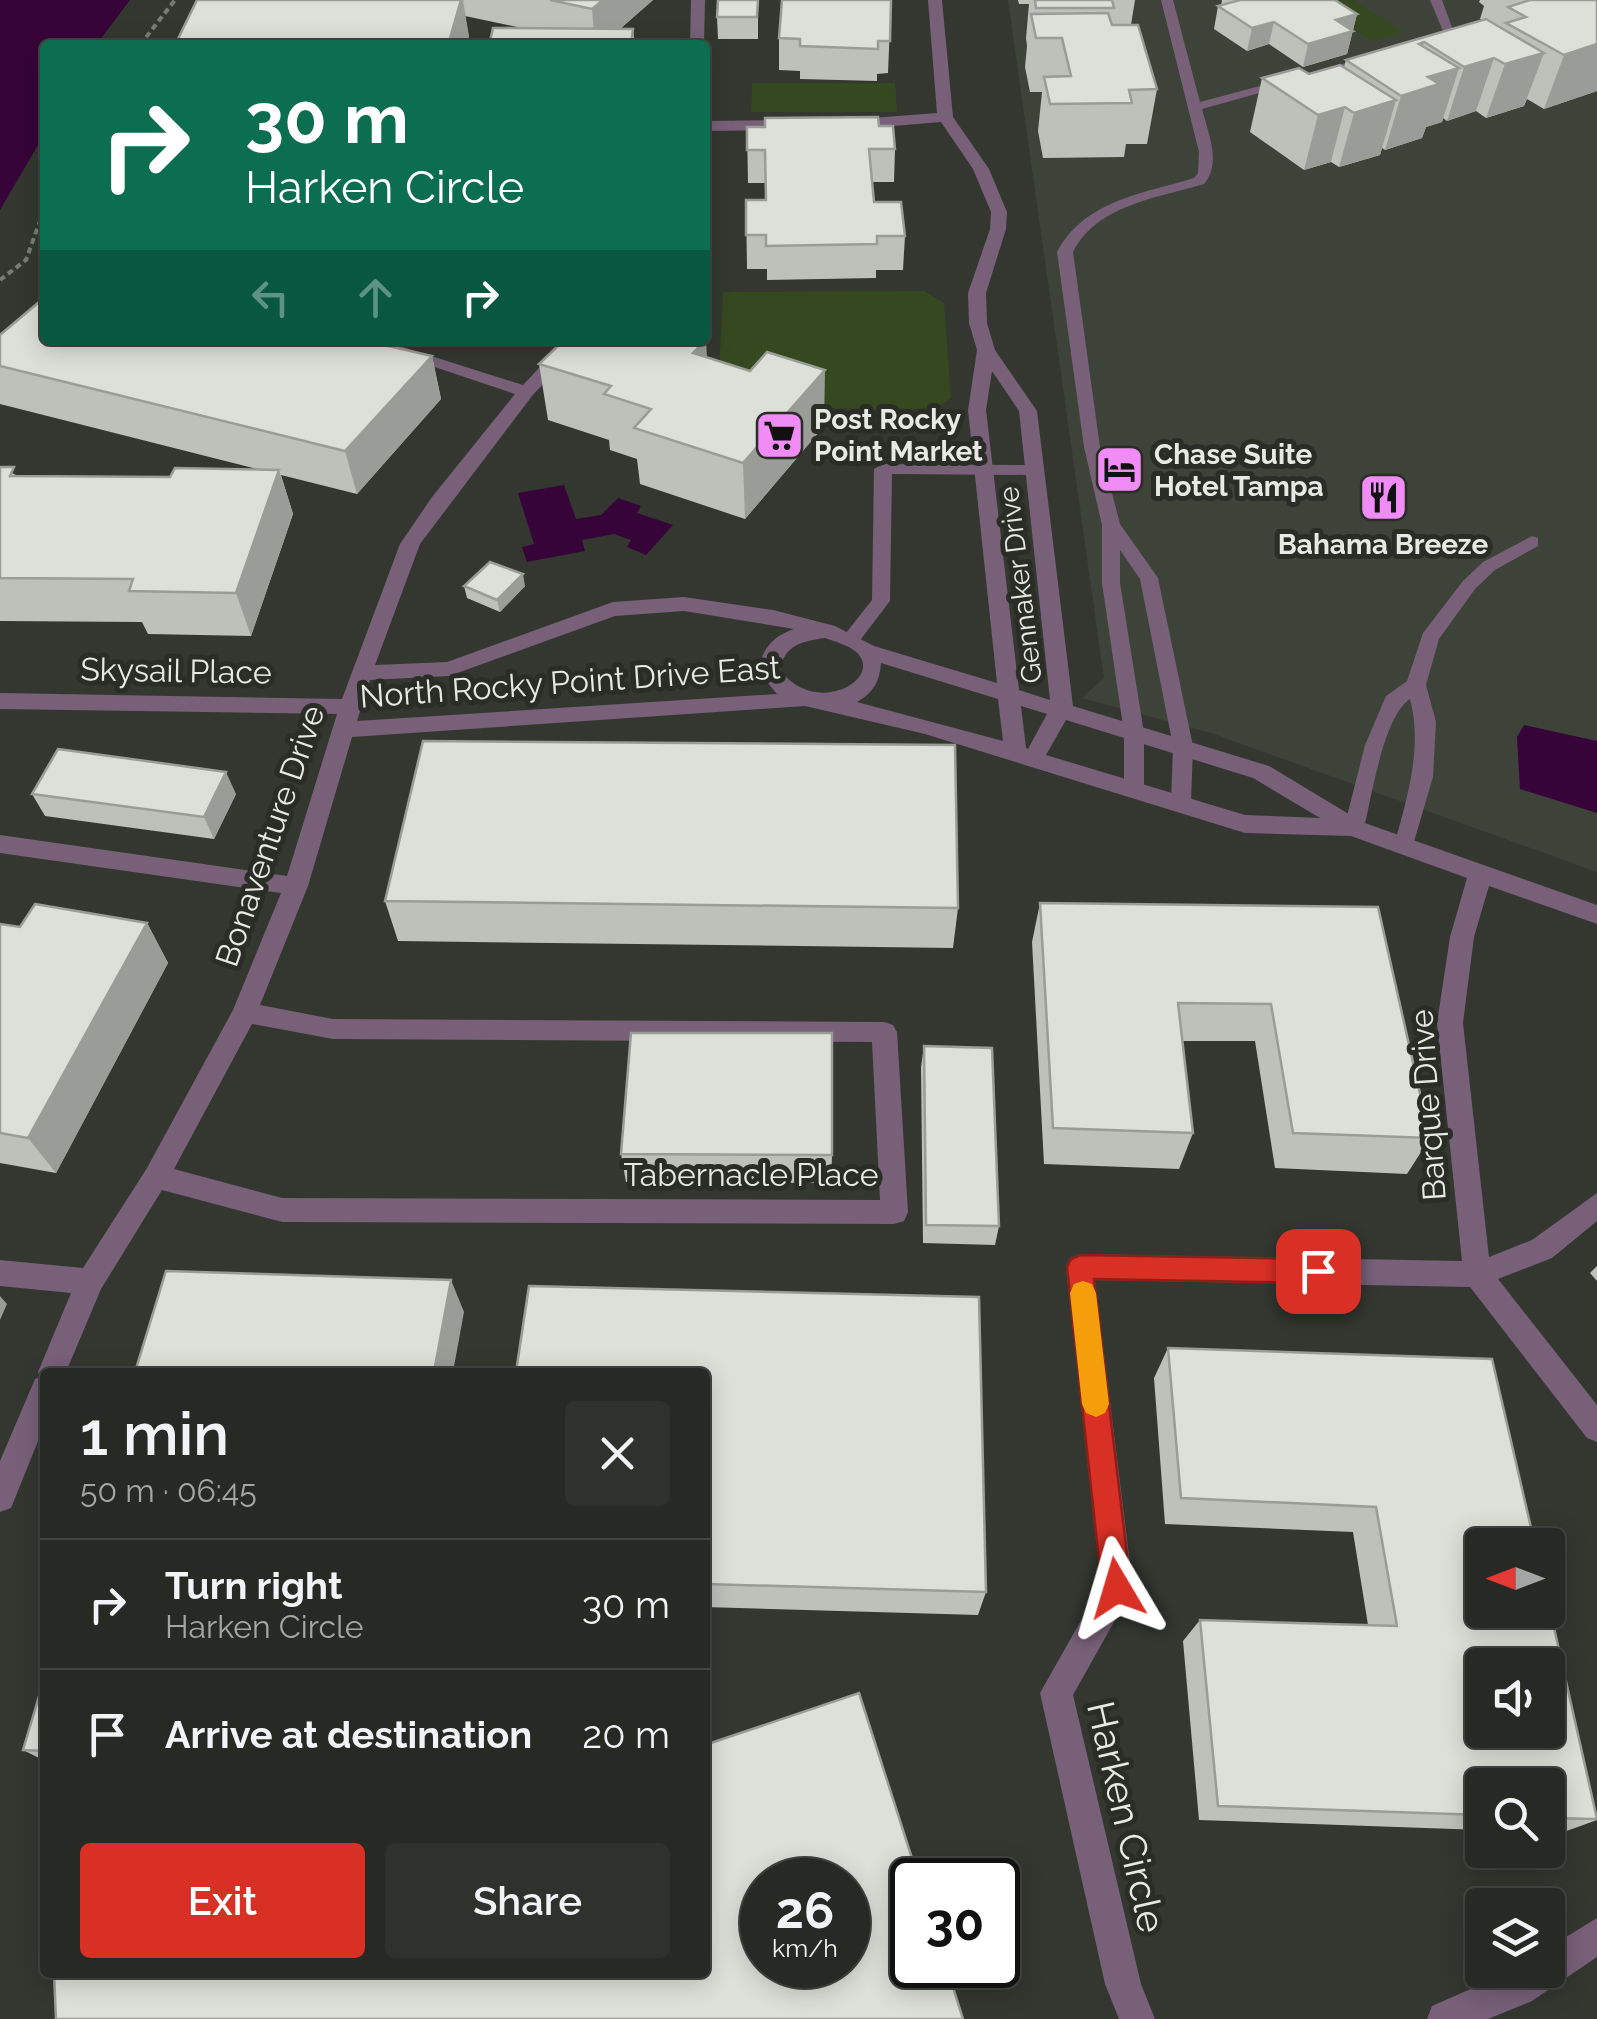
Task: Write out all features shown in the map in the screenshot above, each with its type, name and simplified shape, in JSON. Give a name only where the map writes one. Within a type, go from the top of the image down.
[{"type":"street","points":[[697,40],[698,0]]},
{"type":"street","points":[[836,125],[945,118],[935,0]]},
{"type":"street","name":"Gennaker Drive","points":[[945,118],[981,169],[999,212],[998,229],[977,294],[978,323],[986,350],[1028,411],[1062,708],[1024,756]]},
{"type":"street","points":[[710,126],[818,125]]},
{"type":"street","points":[[379,345],[526,392]]},
{"type":"street","name":"Bonaventure Drive","points":[[54,1368],[90,1282],[156,1176],[245,1012],[296,886],[347,718],[410,544],[438,500],[526,392],[570,345]]},
{"type":"street","name":"Gennaker Drive","points":[[986,350],[978,410],[1008,692],[1024,756]]},
{"type":"street","name":"North Rocky Point Drive East","points":[[362,674],[450,669],[613,609],[684,604],[773,617],[1261,772],[1354,828],[1597,915]]},
{"type":"street","name":"North Rocky Point Drive East","points":[[823,631],[790,638],[770,658],[769,671],[775,683],[812,702],[926,726],[1245,824],[1354,828]]},
{"type":"street","name":"North Rocky Point Drive East","points":[[347,718],[812,702],[857,693],[868,683],[872,671],[858,644]]},
{"type":"street","name":"Skysail Place","points":[[0,701],[347,718]]},
{"type":"street","points":[[0,844],[296,886]]},
{"type":"street","name":"Barque Drive","points":[[1477,1274],[1450,1023],[1462,937],[1480,874]]},
{"type":"street","name":"Tabernacle Place","points":[[156,1176],[282,1210],[894,1212],[884,1032],[333,1029],[245,1012]]},
{"type":"street","points":[[1597,1205],[1542,1249],[1477,1274],[1597,1428]]},
{"type":"street","name":"Harken Circle","points":[[1136,2019],[1123,1984],[1056,1692],[1117,1588],[1080,1267],[1477,1274]]},
{"type":"street","points":[[0,1272],[90,1282]]},
{"type":"street","points":[[0,1497],[40,1401]]},
{"type":"street","points":[[1565,1958],[1597,1936]]},
{"type":"street","points":[[1445,2019],[1519,1988]]},
{"type":"lane","points":[[1134,790],[1134,733],[1111,583],[1110,525],[1092,448],[1065,252],[1071,235],[1095,216],[1199,181],[1205,174],[1206,152],[1167,0]]},
{"type":"lane","points":[[1415,48],[1452,38],[1436,0]]},
{"type":"lane","points":[[1194,107],[1397,53]]},
{"type":"lane","points":[[858,644],[881,601],[883,469],[1035,470]]},
{"type":"lane","points":[[1110,525],[1149,578],[1183,746],[1181,804]]},
{"type":"lane","points":[[1404,846],[1423,777],[1426,722],[1416,685],[1430,638],[1450,606],[1489,566],[1532,542]]},
{"type":"lane","points":[[1354,828],[1375,745],[1393,701],[1416,685]]},
{"type":"path","points":[[144,40],[175,0]]},
{"type":"path","points":[[0,280],[26,260],[40,221]]},
{"type":"shaded area","points":[[0,0],[130,0],[100,40],[40,40],[40,142],[0,210]]},
{"type":"shaded area","name":"Bahama Breeze","points":[[1008,0],[1578,0],[1597,10],[1597,872],[1211,733],[1082,698],[1104,678]]},
{"type":"shaded area","points":[[564,485],[576,519],[601,515],[618,498],[641,506],[637,513],[673,525],[646,555],[627,547],[631,540],[614,534],[582,540],[585,551],[527,562],[522,547],[534,544],[518,493]]},
{"type":"shaded area","points":[[1524,725],[1597,741],[1597,813],[1520,789],[1517,737]]},
{"type":"green space","points":[[1353,0],[1404,32],[1372,41],[1312,3]]},
{"type":"green space","points":[[752,83],[895,83],[897,112],[751,112]]},
{"type":"green space","points":[[924,291],[944,303],[951,398],[935,409],[734,408],[718,397],[723,292]]},
{"type":"building","points":[[197,0],[461,0],[449,40],[177,40]]},
{"type":"building","points":[[550,0],[603,0],[592,9]]},
{"type":"building","points":[[718,0],[758,0],[757,17],[717,17]]},
{"type":"building","points":[[782,0],[891,0],[890,41],[878,41],[878,49],[800,46],[800,39],[779,38]]},
{"type":"building","points":[[1035,0],[1112,0],[1114,8],[1036,8]]},
{"type":"building","points":[[1240,0],[1335,0],[1357,14],[1336,20],[1353,31],[1308,44],[1274,22],[1252,28],[1218,6]]},
{"type":"building","points":[[1530,0],[1597,0],[1597,44],[1564,55],[1506,23],[1526,17],[1508,7]]},
{"type":"building","points":[[1108,13],[1112,25],[1138,25],[1157,89],[1129,90],[1132,103],[1050,104],[1044,77],[1071,76],[1062,38],[1036,38],[1031,14]]},
{"type":"building","points":[[1486,19],[1544,53],[1505,64],[1494,58],[1464,67],[1424,42],[1419,44],[1459,68],[1428,77],[1439,84],[1401,96],[1346,60]]},
{"type":"building","points":[[493,28],[633,29],[632,40],[490,40]]},
{"type":"building","points":[[1340,65],[1396,100],[1354,113],[1345,107],[1318,115],[1262,78],[1299,68],[1309,74]]},
{"type":"building","points":[[878,117],[879,126],[893,126],[895,149],[869,149],[874,202],[901,202],[905,236],[877,236],[877,244],[766,246],[766,235],[746,235],[746,200],[766,200],[765,150],[747,150],[747,127],[765,127],[765,118]]},
{"type":"building","points":[[40,301],[40,345],[384,345],[432,356],[345,451],[0,366],[0,335]]},
{"type":"building","points":[[559,345],[701,345],[693,353],[750,371],[767,352],[825,370],[743,463],[634,428],[651,409],[604,394],[611,386],[539,364]]},
{"type":"building","points":[[0,467],[14,467],[10,476],[170,477],[175,468],[279,470],[236,593],[129,591],[133,579],[0,578]]},
{"type":"building","points":[[490,562],[523,574],[497,600],[464,586]]},
{"type":"building","points":[[423,741],[955,745],[958,908],[385,901]]},
{"type":"building","points":[[58,749],[226,772],[204,817],[32,794]]},
{"type":"building","points":[[1040,903],[1378,907],[1430,1138],[1293,1133],[1271,1004],[1178,1003],[1193,1133],[1053,1128]]},
{"type":"building","points":[[35,904],[147,923],[28,1138],[0,1133],[0,924],[20,927]]},
{"type":"building","points":[[631,1033],[832,1033],[832,1155],[621,1154]]},
{"type":"building","points":[[924,1046],[992,1048],[999,1226],[926,1225]]},
{"type":"building","points":[[166,1271],[451,1280],[435,1368],[136,1368]]},
{"type":"building","points":[[529,1286],[979,1297],[986,1592],[710,1584],[710,1368],[517,1368]]},
{"type":"building","points":[[1168,1348],[1492,1359],[1531,1528],[1465,1528],[1465,1628],[1554,1628],[1559,1648],[1465,1648],[1465,1748],[1565,1748],[1565,1677],[1597,1819],[1565,1818],[1565,1768],[1465,1768],[1465,1814],[1218,1806],[1200,1620],[1397,1626],[1376,1507],[1181,1498]]},
{"type":"building","points":[[40,1693],[40,1751],[23,1750]]},
{"type":"building","points":[[859,1693],[912,1858],[890,1858],[890,1988],[953,1988],[963,2019],[56,2019],[54,1978],[710,1978],[710,1743]]},
{"type":"slow traffic","points":[[1083,1293],[1096,1404]]},
{"type":"place","name":"Post Rocky Point Market","points":[[779,435]]},
{"type":"place","name":"Chase Suite Hotel Tampa","points":[[1119,470]]},
{"type":"place","name":"Bahama Breeze","points":[[1383,497]]},
{"type":"route","points":[[1117,1588],[1080,1267],[1318,1271]]}]
